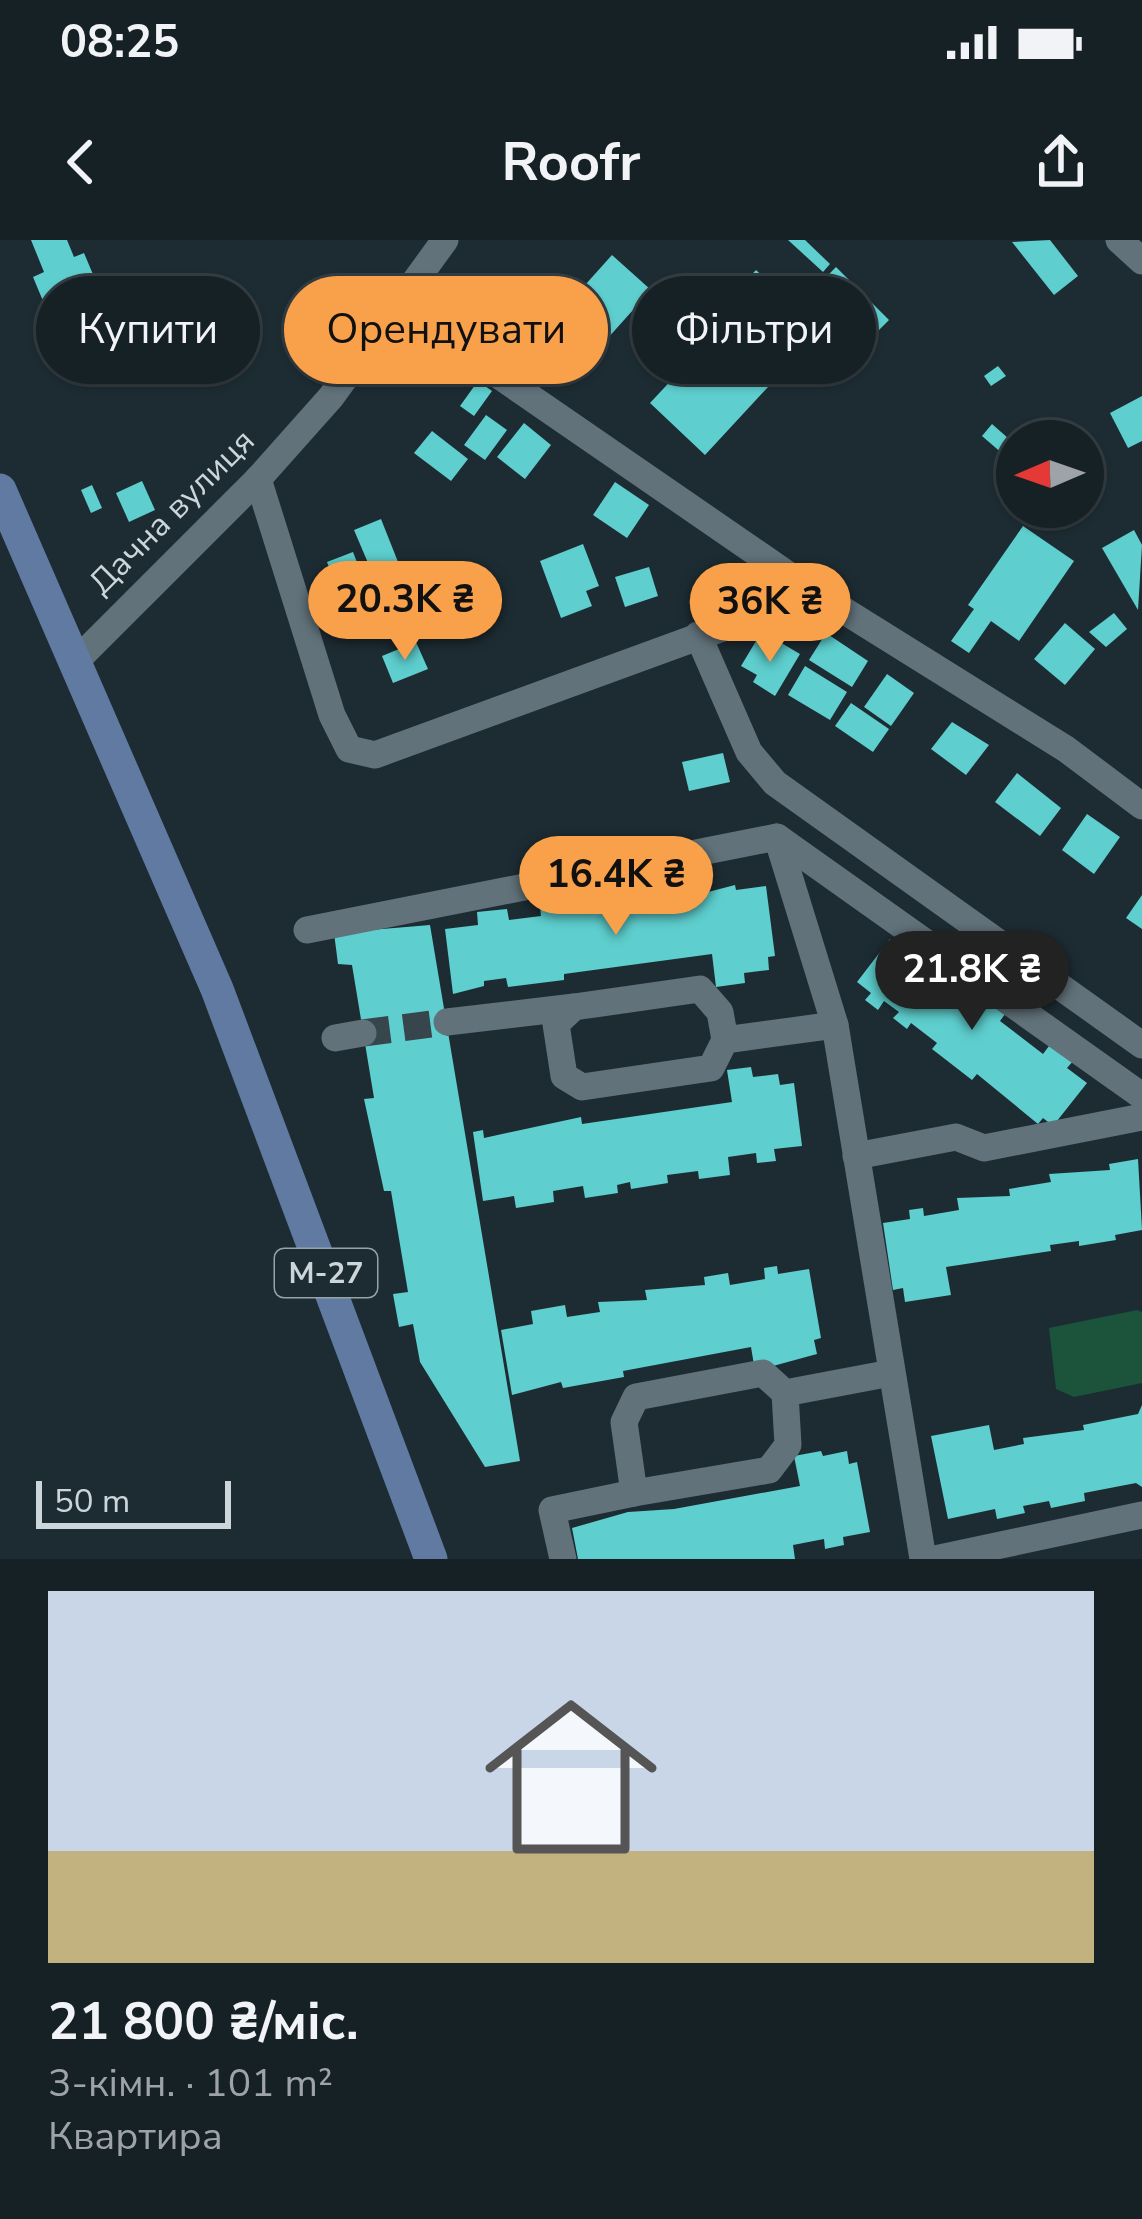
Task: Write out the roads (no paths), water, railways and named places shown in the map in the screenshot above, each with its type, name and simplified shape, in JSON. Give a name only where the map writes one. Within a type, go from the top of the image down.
[{"type":"main road","name":"М-27","points":[[0,490],[217,989],[431,1559]]},
{"type":"street","name":"Дачна вулиця","points":[[419,276],[445,240]]},
{"type":"street","points":[[1119,240],[1142,261]]},
{"type":"street","name":"Дачна вулиця","points":[[76,661],[258,478],[341,384]]},
{"type":"street","points":[[511,384],[803,585],[1066,749],[1142,806]]},
{"type":"street","points":[[258,478],[332,715],[350,749],[375,755],[758,615],[803,585]]},
{"type":"street","points":[[698,635],[749,752],[775,783],[1142,1045]]},
{"type":"street","points":[[777,837],[835,1024],[923,1559]]},
{"type":"street","points":[[307,930],[777,837],[1142,1096]]},
{"type":"street","points":[[446,1022],[700,989],[720,1012],[725,1040],[711,1068],[582,1087],[564,1076],[556,1024],[574,1006]]},
{"type":"street","points":[[725,1040],[835,1024]]},
{"type":"street","points":[[856,1156],[956,1137],[983,1148],[1142,1117]]},
{"type":"street","points":[[563,1559],[553,1510],[769,1470],[788,1445],[784,1394],[763,1373],[636,1397],[624,1422],[634,1493]]},
{"type":"street","points":[[784,1394],[891,1373]]},
{"type":"street","points":[[934,1559],[1142,1515]]},
{"type":"tunnel","points":[[363,1033],[447,1022]]}]
